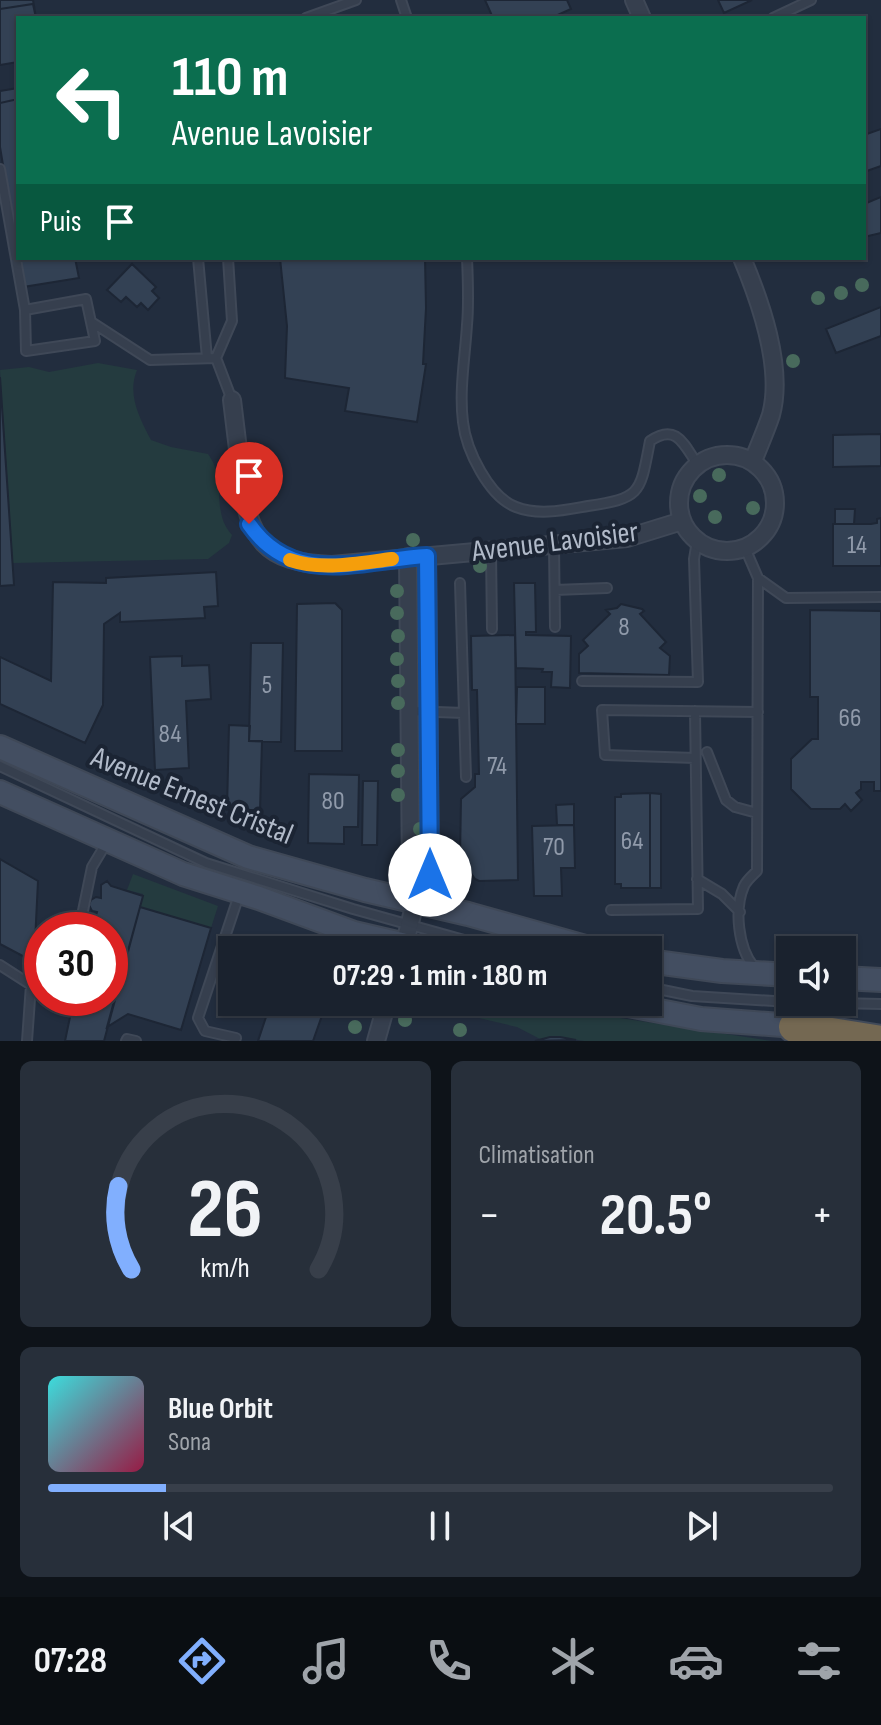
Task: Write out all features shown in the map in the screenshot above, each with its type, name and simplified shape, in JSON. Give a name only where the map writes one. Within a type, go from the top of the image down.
[{"type":"highway","points":[[809,1016],[881,1041]]},
{"type":"main road","name":"Avenue Ernest Cristal","points":[[0,747],[248,857],[365,890],[418,893],[552,936]]},
{"type":"main road","points":[[0,792],[183,874],[354,933],[376,936]]},
{"type":"main road","points":[[662,963],[776,975]]},
{"type":"main road","points":[[856,979],[881,980]]},
{"type":"main road","points":[[662,1011],[701,1019],[776,1012]]},
{"type":"main road","points":[[820,1016],[881,1029]]},
{"type":"street","points":[[743,260],[760,300],[772,373],[771,413],[753,461]]},
{"type":"street","name":"Avenue Lavoisier","points":[[232,400],[243,498],[249,524],[262,542],[281,556],[303,564],[332,565],[627,538],[682,521]]},
{"type":"street","points":[[730,454],[753,461],[769,477],[776,499],[773,520],[760,538],[745,548],[719,551],[697,541],[682,521],[678,497],[686,475],[708,458],[730,454]]},
{"type":"street","points":[[406,936],[418,893],[430,875],[427,556]]},
{"type":"street","points":[[408,557],[411,875],[418,893]]},
{"type":"street","points":[[376,1041],[383,1016]]},
{"type":"lane","points":[[312,16],[356,0]]},
{"type":"lane","points":[[777,16],[811,0]]},
{"type":"lane","points":[[0,169],[16,259]]},
{"type":"lane","points":[[16,260],[25,310],[26,351],[95,341],[86,299],[25,310]]},
{"type":"lane","points":[[198,260],[212,358],[232,400]]},
{"type":"lane","points":[[212,358],[232,321],[228,260]]},
{"type":"lane","points":[[467,260],[468,321],[463,424],[482,474],[500,497],[516,507],[542,512],[620,501],[635,493],[643,479],[650,441],[660,434],[680,438],[697,464]]},
{"type":"lane","points":[[93,323],[150,360],[212,358]]},
{"type":"lane","points":[[582,681],[698,682],[694,559],[697,541]]},
{"type":"lane","points":[[554,546],[555,627]]},
{"type":"lane","points":[[745,548],[758,578],[757,871],[745,883],[740,912],[745,956],[760,974]]},
{"type":"lane","points":[[491,552],[492,629]]},
{"type":"lane","points":[[758,578],[786,598],[881,597]]},
{"type":"lane","points":[[460,583],[466,777]]},
{"type":"lane","points":[[555,590],[607,588]]},
{"type":"lane","points":[[695,758],[605,755],[602,710],[758,712]]},
{"type":"lane","points":[[410,711],[464,713]]},
{"type":"lane","points":[[611,910],[698,909],[695,711]]},
{"type":"lane","points":[[707,752],[726,800],[735,807],[757,813]]},
{"type":"lane","points":[[0,766],[206,863],[371,915],[400,936]]},
{"type":"lane","points":[[83,912],[92,867],[107,842]]},
{"type":"lane","points":[[697,879],[722,894],[740,912]]},
{"type":"lane","points":[[236,1038],[205,1031],[198,1018],[240,892]]},
{"type":"lane","points":[[0,965],[31,985],[27,1041]]},
{"type":"lane","points":[[662,990],[776,1008]]},
{"type":"lane","points":[[856,1006],[881,1004]]},
{"type":"lane","points":[[126,1041],[136,1041]]},
{"type":"green space","points":[[98,363],[137,370],[134,397],[151,440],[208,454],[214,464],[222,516],[232,535],[229,543],[208,559],[13,563],[0,370],[29,367],[49,372]]},
{"type":"green space","points":[[133,874],[218,906],[211,928],[140,907],[143,894],[127,890]]},
{"type":"green space","points":[[470,1016],[607,1016],[772,1041],[540,1039],[517,1027]]},
{"type":"building","points":[[0,0],[33,0],[36,16],[16,16],[16,62],[0,65]]},
{"type":"building","points":[[485,0],[567,0],[571,9],[555,16],[492,16]]},
{"type":"building","points":[[718,0],[752,0],[724,13]]},
{"type":"building","points":[[33,4],[36,16],[16,16],[16,62],[0,65],[0,9]]},
{"type":"building","points":[[16,88],[16,244],[0,147],[0,91]]},
{"type":"building","points":[[16,99],[16,244],[0,147],[0,103]]},
{"type":"building","points":[[881,129],[881,166],[866,171],[866,134]]},
{"type":"building","points":[[881,197],[881,233],[866,237],[866,203]]},
{"type":"building","points":[[18,260],[75,260],[79,278],[23,287]]},
{"type":"building","points":[[280,260],[425,260],[423,364],[426,364],[417,422],[345,411],[349,388],[285,378],[287,326]]},
{"type":"building","points":[[132,264],[156,287],[152,291],[159,298],[148,310],[141,303],[137,307],[126,297],[121,302],[107,290]]},
{"type":"building","points":[[881,307],[881,336],[836,353],[826,329]]},
{"type":"building","points":[[0,377],[14,585],[0,586]]},
{"type":"building","points":[[881,434],[881,466],[833,467],[833,435]]},
{"type":"building","points":[[835,509],[855,509],[854,524],[835,524]]},
{"type":"building","points":[[881,518],[881,566],[833,566],[833,524],[871,524]]},
{"type":"building","points":[[216,572],[218,606],[204,607],[205,618],[120,622],[120,613],[104,624],[103,705],[85,743],[0,704],[0,657],[51,681],[53,582],[106,583],[106,578]]},
{"type":"building","points":[[514,583],[535,583],[536,632],[526,632],[526,635],[571,636],[570,688],[551,687],[552,672],[516,668]]},
{"type":"building","points":[[335,603],[342,610],[342,751],[295,751],[297,604]]},
{"type":"building","points":[[621,604],[642,609],[644,611],[640,614],[666,642],[660,648],[670,656],[669,675],[579,673],[579,654],[588,646],[583,640],[610,614],[606,610]]},
{"type":"building","points":[[810,610],[881,611],[881,791],[874,791],[874,782],[861,782],[861,789],[856,793],[862,800],[851,811],[845,804],[840,809],[811,809],[791,789],[791,759],[812,739],[818,739],[818,697],[810,697]]},
{"type":"building","points":[[515,635],[518,880],[479,881],[460,857],[461,799],[475,787],[475,774],[479,774],[477,690],[472,690],[471,636]]},
{"type":"building","points":[[251,643],[283,643],[281,742],[249,741]]},
{"type":"building","points":[[182,656],[182,666],[209,665],[211,699],[186,701],[189,768],[155,770],[150,657]]},
{"type":"building","points":[[517,687],[545,687],[545,724],[516,724]]},
{"type":"building","points":[[229,725],[250,726],[249,741],[262,741],[260,810],[227,810]]},
{"type":"building","points":[[309,774],[359,775],[358,827],[344,827],[344,844],[308,843]]},
{"type":"building","points":[[363,781],[378,781],[377,845],[362,845]]},
{"type":"building","points":[[650,793],[650,888],[621,888],[621,884],[615,884],[615,797]]},
{"type":"building","points":[[650,793],[661,794],[661,888],[650,888]]},
{"type":"building","points":[[574,804],[574,825],[557,825],[556,805]]},
{"type":"building","points":[[574,825],[575,868],[561,868],[562,896],[534,896],[532,826]]},
{"type":"building","points":[[0,859],[38,881],[36,912],[24,912],[24,957],[0,944]]},
{"type":"building","points":[[107,881],[111,886],[143,896],[128,952],[128,912],[97,912],[92,911],[89,905],[96,897],[101,898],[101,885]]},
{"type":"building","points":[[140,907],[211,928],[181,1030],[128,1014],[128,951]]},
{"type":"building","points":[[70,1016],[111,1016],[104,1041],[65,1041]]},
{"type":"building","points":[[110,1016],[125,1016],[107,1027]]},
{"type":"building","points":[[266,1016],[322,1016],[313,1041],[258,1041]]},
{"type":"building","points":[[560,1037],[576,1040],[535,1041]]},
{"type":"slow traffic","points":[[290,560],[303,564],[332,565],[392,559]]},
{"type":"route","points":[[249,524],[262,542],[281,556],[303,564],[332,565],[427,556],[430,875]]}]
